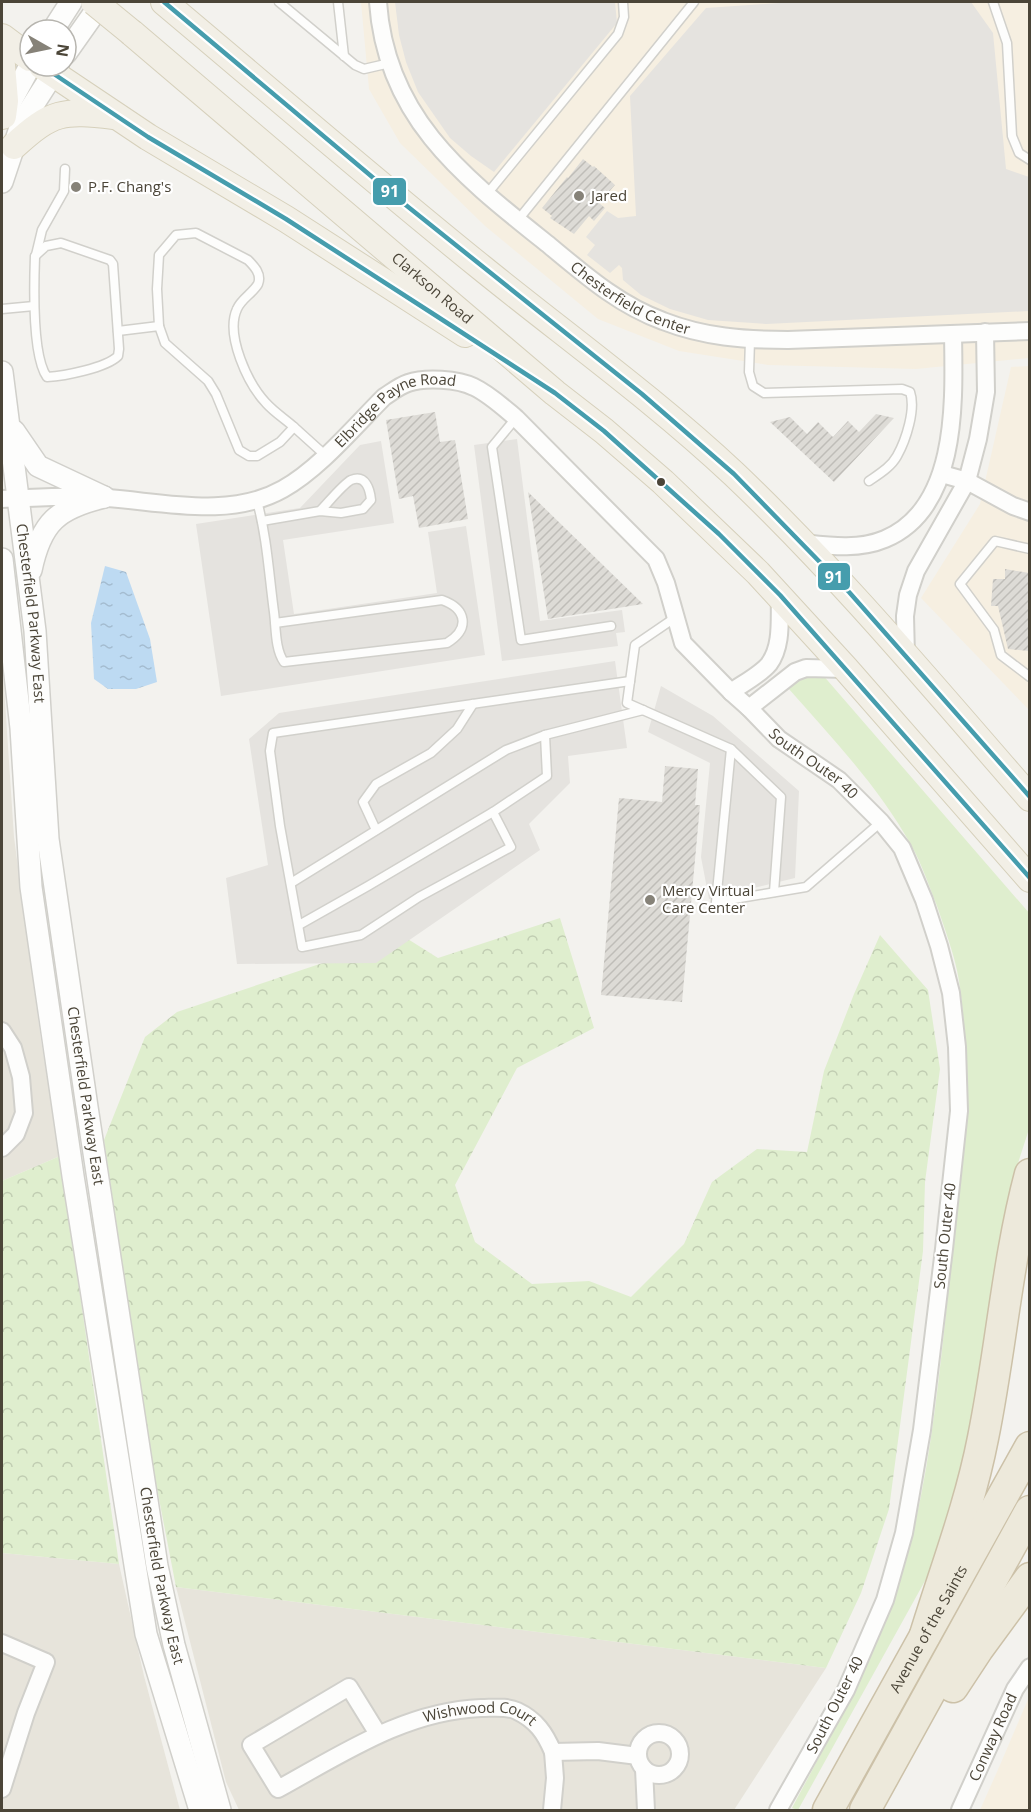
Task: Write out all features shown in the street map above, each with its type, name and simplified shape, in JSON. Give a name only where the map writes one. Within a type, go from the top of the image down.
[{"type":"highway","points":[[925,1635],[975,1477],[990,1400],[1013,1247],[1029,1174]]},
{"type":"highway","name":"Avenue of the Saints","points":[[828,1810],[1029,1447]]},
{"type":"highway","name":"Avenue of the Saints","points":[[865,1810],[1029,1511]]},
{"type":"highway","points":[[894,1758],[951,1691],[1029,1578]]},
{"type":"main road","name":"Clarkson Road","points":[[94,2],[555,393],[604,431],[719,534],[780,595],[1029,879]]},
{"type":"main road","points":[[164,2],[464,254],[633,387],[732,473],[803,543],[1029,798]]},
{"type":"main road","points":[[2,37],[18,49]]},
{"type":"main road","points":[[2,65],[5,101],[2,117]]},
{"type":"main road","points":[[67,78],[116,116],[148,137],[286,219],[555,393]]},
{"type":"main road","points":[[14,146],[36,125],[61,114],[84,112],[116,116]]},
{"type":"street","points":[[61,18],[71,2]]},
{"type":"street","points":[[78,31],[102,2]]},
{"type":"street","name":"Chesterfield Center","points":[[378,2],[379,18],[390,63],[399,87],[430,138],[449,160],[518,220],[606,291],[632,307],[691,331],[717,337],[750,340],[1029,331]]},
{"type":"street","points":[[2,117],[38,78]]},
{"type":"street","points":[[2,182],[22,122],[44,78]]},
{"type":"street","points":[[906,657],[905,616],[908,595],[916,571],[967,481],[978,439],[986,392],[986,332]]},
{"type":"street","points":[[803,543],[839,547],[884,540],[905,528],[922,510],[942,474],[950,438],[954,388],[953,334]]},
{"type":"street","name":"Chesterfield Parkway East","points":[[2,372],[9,421],[10,499],[29,582],[35,631],[48,839],[157,1566],[174,1645],[216,1807]]},
{"type":"street","name":"Elbridge Payne Road","points":[[10,499],[104,497],[177,505],[216,506],[257,501],[302,477],[384,397],[410,382],[460,382],[489,396],[516,418],[656,559],[666,583],[683,643],[731,692]]},
{"type":"street","points":[[9,421],[38,466],[104,497]]},
{"type":"street","points":[[942,474],[967,481],[1029,512]]},
{"type":"street","points":[[29,582],[35,551],[50,524],[65,510],[79,503],[104,497]]},
{"type":"street","name":"Chesterfield Parkway East","points":[[2,560],[21,728],[31,887],[73,1176],[146,1634],[189,1775],[216,1807]]},
{"type":"street","points":[[731,692],[768,666],[776,652],[779,635],[780,595]]},
{"type":"street","points":[[749,708],[795,672],[806,668],[846,669]]},
{"type":"street","name":"South Outer 40","points":[[731,692],[779,739],[839,780],[881,822],[902,849],[924,900],[939,946],[951,993],[957,1047],[957,1122],[922,1430],[904,1533],[885,1600],[846,1690],[778,1810]]},
{"type":"street","points":[[2,1031],[13,1048],[21,1077],[24,1113],[15,1134],[2,1148]]},
{"type":"street","points":[[2,1643],[46,1662],[26,1713],[2,1789]]},
{"type":"street","name":"Conway Road","points":[[960,1810],[1014,1689],[1029,1667]]},
{"type":"street","name":"Wishwood Court","points":[[378,1734],[348,1687],[251,1745],[278,1790],[378,1734],[416,1720],[474,1708],[498,1707],[516,1710],[533,1721],[544,1732],[552,1752]]},
{"type":"street","points":[[552,1810],[555,1778],[552,1752],[598,1751],[641,1763],[646,1810]]},
{"type":"street","points":[[184,1810],[189,1775]]},
{"type":"lane","points":[[279,2],[355,65],[364,69],[390,63]]},
{"type":"lane","points":[[338,2],[344,56]]},
{"type":"lane","points":[[488,194],[618,34],[624,17],[623,2]]},
{"type":"lane","points":[[518,220],[694,2]]},
{"type":"lane","points":[[993,2],[1007,43],[1012,136],[1019,153],[1029,160]]},
{"type":"lane","points":[[35,256],[46,246],[61,243],[110,260],[113,264],[118,331],[118,356],[114,360],[47,377],[39,353],[34,306],[35,256],[42,230],[64,191],[65,169]]},
{"type":"lane","points":[[294,427],[279,442],[257,456],[243,454],[239,450],[216,394],[208,381],[165,344],[159,326],[157,289],[159,255],[176,235],[184,232],[196,233],[248,260],[255,266],[258,283],[237,309],[234,332],[236,352],[266,403],[294,427],[325,455]]},
{"type":"lane","points":[[2,309],[34,306]]},
{"type":"lane","points":[[118,331],[159,326]]},
{"type":"lane","points":[[750,340],[749,372],[753,386],[764,393],[902,389],[910,392],[913,401],[912,415],[897,456],[887,469],[869,482]]},
{"type":"lane","points":[[516,418],[492,447],[521,640],[611,626]]},
{"type":"lane","points":[[262,521],[320,511],[342,513],[363,509],[371,500],[370,490],[365,482],[359,479],[351,480],[320,511]]},
{"type":"lane","points":[[257,501],[262,521],[275,623],[280,656],[284,662],[447,643],[458,636],[463,624],[461,614],[452,604],[442,600],[275,623]]},
{"type":"lane","points":[[1029,549],[995,541],[960,584],[994,630],[1001,655],[1029,677]]},
{"type":"lane","points":[[676,617],[635,645],[627,703],[731,749],[781,797],[774,892]]},
{"type":"lane","points":[[493,812],[511,848],[419,897],[361,935],[302,947],[280,826],[270,751],[273,733],[630,681]]},
{"type":"lane","points":[[376,830],[363,802],[376,784],[431,753],[457,729],[473,704]]},
{"type":"lane","points":[[291,883],[506,750],[545,735],[643,710]]},
{"type":"lane","points":[[299,925],[493,812],[547,776],[545,735]]},
{"type":"lane","points":[[731,749],[716,902],[806,887],[881,822]]},
{"type":"shaded area","points":[[361,2],[1029,2],[1029,358],[916,369],[768,365],[679,351],[598,319],[485,226],[400,143],[369,89]]},
{"type":"shaded area","points":[[395,2],[615,2],[617,23],[494,172],[450,138],[418,92],[406,62],[399,35]]},
{"type":"shaded area","points":[[793,2],[971,2],[993,33],[1006,169],[1029,177],[1029,311],[766,324],[708,320],[670,309],[641,295],[623,280],[622,268],[619,265],[610,273],[587,255],[595,245],[586,237],[607,211],[618,218],[636,216],[630,96],[706,8]]},
{"type":"shaded area","points":[[1029,366],[1029,710],[921,598],[980,504],[1011,367]]},
{"type":"shaded area","points":[[517,439],[540,621],[622,610],[625,632],[616,633],[618,646],[502,661],[474,445]]},
{"type":"shaded area","points":[[381,441],[394,523],[283,540],[294,614],[437,593],[428,532],[466,526],[485,655],[221,696],[196,524],[300,508],[360,445]]},
{"type":"shaded area","points":[[2,656],[14,837],[41,1040],[60,1156],[2,1181]]},
{"type":"shaded area","points":[[615,661],[627,748],[568,756],[570,783],[529,824],[540,850],[376,963],[237,964],[226,878],[268,865],[249,739],[279,713]]},
{"type":"shaded area","points":[[661,686],[713,716],[799,791],[795,878],[709,899],[701,857],[710,763],[648,732]]},
{"type":"shaded area","points":[[2,1553],[119,1564],[144,1676],[180,1810],[2,1810]]},
{"type":"shaded area","points":[[176,1587],[826,1668],[734,1810],[239,1810],[226,1782]]},
{"type":"shaded area","points":[[1029,1697],[1029,1810],[980,1810],[1000,1765]]},
{"type":"green space","points":[[815,666],[1030,914],[1029,1129],[1004,1218],[993,1278],[978,1414],[966,1471],[931,1570],[798,1810],[792,1808],[853,1694],[892,1605],[919,1505],[936,1400],[961,1177],[966,1060],[959,981],[937,906],[915,852],[870,783],[788,688],[791,678]]},
{"type":"green space","points":[[560,918],[594,1028],[517,1068],[455,1185],[475,1242],[532,1284],[589,1281],[631,1297],[684,1244],[712,1182],[757,1149],[807,1152],[824,1071],[880,935],[928,990],[940,1069],[925,1182],[923,1251],[889,1509],[861,1593],[826,1668],[176,1587],[150,1452],[104,1140],[145,1037],[177,1012],[403,936],[438,958]]},
{"type":"green space","points":[[60,1156],[119,1564],[2,1553],[2,1181]]},
{"type":"water","points":[[105,566],[126,572],[150,639],[157,682],[136,689],[108,689],[94,679],[91,623]]},
{"type":"building","name":"Jared","points":[[583,159],[615,185],[599,203],[605,208],[594,221],[589,216],[574,234],[550,218],[552,216],[542,208]]},
{"type":"building","points":[[435,412],[440,442],[455,440],[468,519],[419,528],[413,496],[399,499],[386,420]]},
{"type":"building","points":[[876,414],[894,418],[834,482],[770,422],[790,417],[807,434],[818,422],[833,437],[848,421],[859,432]]},
{"type":"building","points":[[528,492],[643,604],[548,619]]},
{"type":"building","points":[[1005,569],[1029,573],[1029,651],[1008,649],[998,606],[991,606],[993,579],[1005,579]]},
{"type":"building","name":"Mercy Virtual Care Center","points":[[665,766],[698,769],[695,805],[700,805],[682,1002],[601,995],[619,798],[662,802]]},
{"type":"transit line","name":"91","points":[[164,2],[402,202],[642,394],[734,474],[849,592],[1030,797]]},
{"type":"transit line","name":"91","points":[[60,78],[148,137],[286,219],[438,317],[555,393],[604,431],[719,534],[780,595],[1030,878]]},
{"type":"place","name":"P.F. Chang's","points":[[76,187]]},
{"type":"place","name":"Jared","points":[[579,196]]},
{"type":"place","name":"Mercy Virtual Care Center","points":[[650,900]]}]
